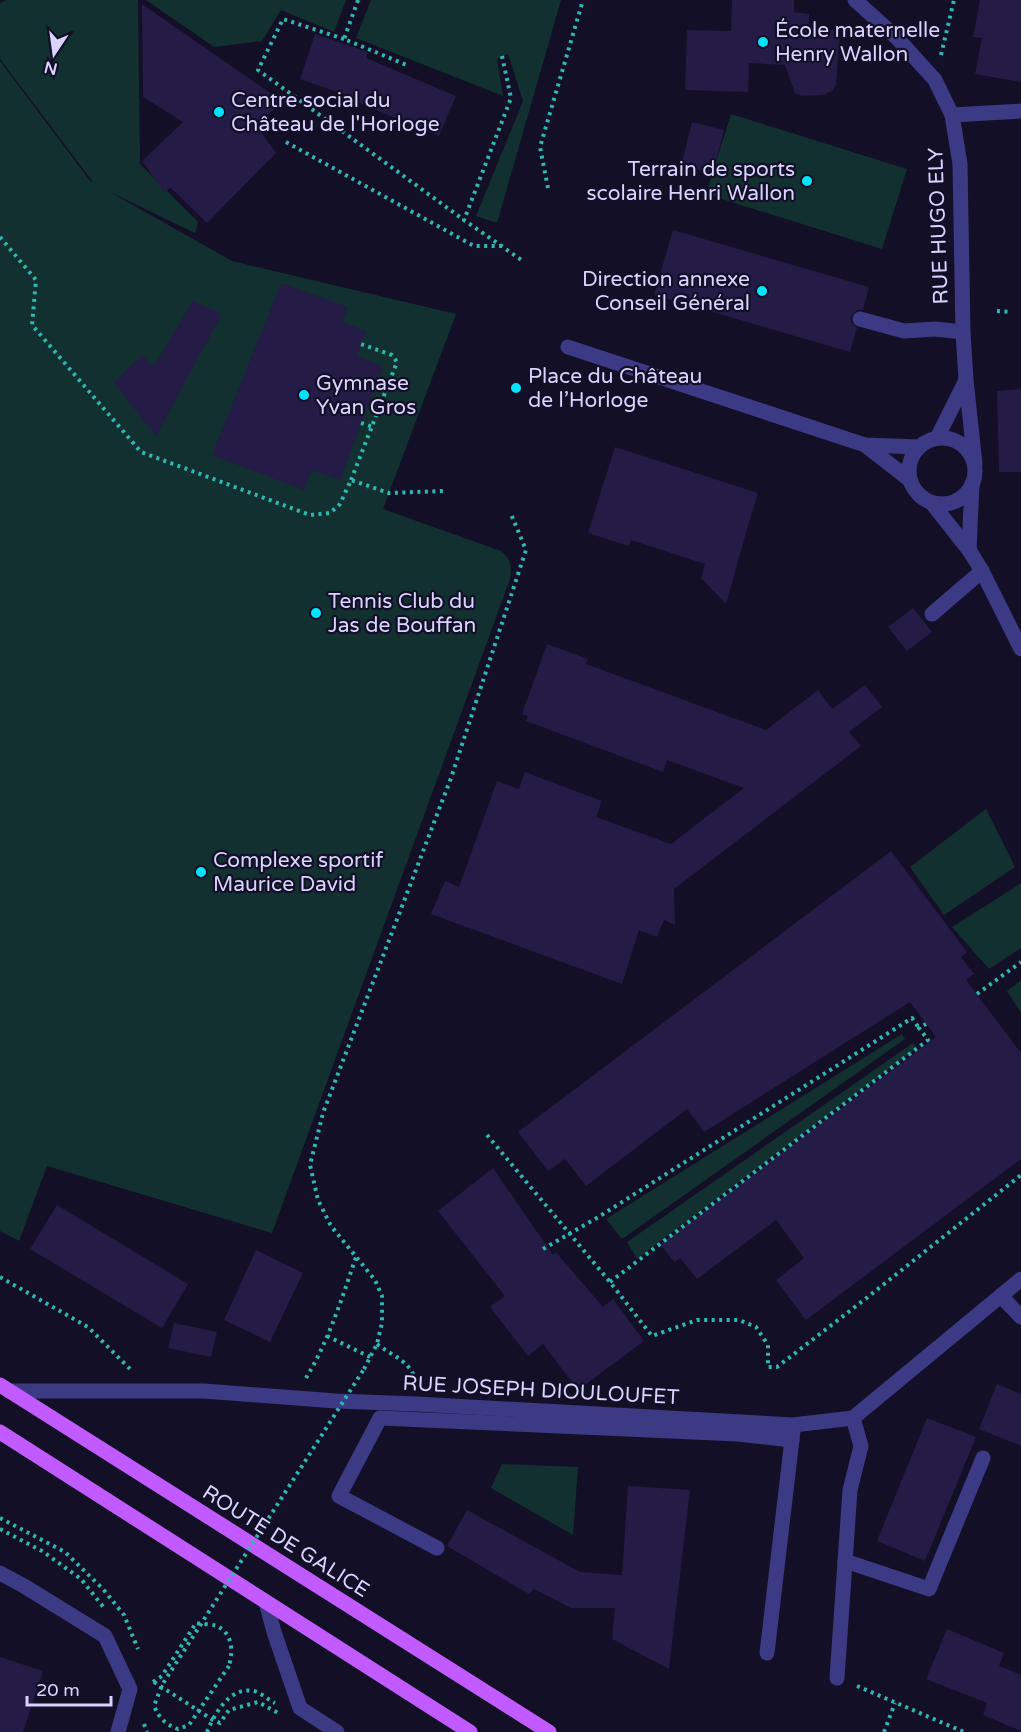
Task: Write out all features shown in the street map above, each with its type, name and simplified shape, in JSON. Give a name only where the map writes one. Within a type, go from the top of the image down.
[{"type":"main road","name":"ROUTE DE GALICE","points":[[5,1388],[549,1732]]},
{"type":"main road","points":[[0,1432],[470,1732]]},
{"type":"street","name":"RUE HUGO ELY","points":[[855,0],[897,38],[935,80],[952,115],[960,164],[963,332],[975,464]]},
{"type":"street","points":[[952,115],[1021,111]]},
{"type":"street","points":[[860,319],[904,331],[935,329],[963,332]]},
{"type":"street","points":[[568,347],[865,445],[919,447],[937,438],[957,441],[965,446],[975,464],[969,550]]},
{"type":"street","points":[[937,438],[966,380]]},
{"type":"street","points":[[865,445],[910,480],[915,489],[931,502],[969,550],[1021,649]]},
{"type":"street","points":[[910,480],[910,462],[919,447]]},
{"type":"street","points":[[931,502],[951,502],[960,499],[972,484]]},
{"type":"street","points":[[932,614],[982,571]]},
{"type":"street","points":[[837,1678],[850,1490],[861,1446],[853,1418],[1021,1279]]},
{"type":"street","points":[[1001,1296],[1021,1317]]},
{"type":"street","name":"RUE JOSEPH DIOULOUFET","points":[[5,1388],[204,1391],[417,1404],[793,1432],[853,1418]]},
{"type":"street","points":[[437,1548],[339,1496],[380,1418],[738,1434],[793,1432],[767,1653]]},
{"type":"street","points":[[845,1561],[929,1589],[983,1458]]},
{"type":"street","points":[[0,1574],[24,1586],[105,1636],[130,1689],[118,1732]]},
{"type":"street","points":[[266,1602],[300,1708],[337,1732]]},
{"type":"path","points":[[344,39],[358,0]]},
{"type":"path","points":[[549,188],[540,147],[583,0]]},
{"type":"path","points":[[935,80],[954,0]]},
{"type":"path","points":[[409,66],[344,39],[283,19],[258,70],[523,261]]},
{"type":"path","points":[[464,220],[511,98],[502,57]]},
{"type":"path","points":[[286,142],[474,246],[502,246]]},
{"type":"path","points":[[0,237],[36,280],[32,325],[141,452],[310,515],[330,513],[340,504],[373,428],[397,362],[392,355],[361,344]]},
{"type":"path","points":[[997,311],[1011,312]]},
{"type":"path","points":[[361,423],[373,428]]},
{"type":"path","points":[[351,480],[389,493],[443,491]]},
{"type":"path","points":[[154,1682],[162,1676],[196,1623],[217,1626],[228,1636],[233,1652],[229,1666],[189,1725],[178,1729],[167,1725],[159,1718],[154,1706],[162,1685],[364,1369],[376,1344],[382,1323],[382,1296],[375,1280],[331,1226],[318,1200],[310,1165],[323,1113],[451,778],[526,550],[511,514]]},
{"type":"path","points":[[977,994],[1021,962]]},
{"type":"path","points":[[543,1249],[912,1018],[928,1040],[610,1282]]},
{"type":"path","points":[[919,1028],[926,1024]]},
{"type":"path","points":[[487,1135],[652,1336],[697,1320],[739,1320],[756,1327],[768,1345],[768,1367],[777,1367],[1021,1175]]},
{"type":"path","points":[[294,1398],[318,1359],[357,1257]]},
{"type":"path","points":[[0,1277],[88,1327],[152,1392]]},
{"type":"path","points":[[327,1336],[370,1357]]},
{"type":"path","points":[[376,1344],[405,1362],[411,1369],[417,1390],[417,1404]]},
{"type":"path","points":[[0,1518],[65,1552],[104,1589],[124,1615],[142,1658]]},
{"type":"path","points":[[837,1678],[964,1732]]},
{"type":"path","points":[[130,1689],[145,1682],[154,1682],[220,1723],[229,1710],[258,1702],[285,1717]]},
{"type":"path","points":[[207,1732],[232,1695],[243,1691],[254,1691],[278,1705]]},
{"type":"path","points":[[884,1732],[895,1703]]},
{"type":"green space","name":"Complexe sportif Maurice David","points":[[6,0],[138,0],[140,164],[198,222],[195,233],[108,191],[232,261],[456,314],[383,509],[501,551],[510,563],[510,579],[272,1233],[47,1166],[19,1241],[0,1231],[0,61],[93,182],[0,59],[0,3]]},
{"type":"green space","points":[[146,0],[346,0],[334,32],[281,10],[262,41],[214,47]]},
{"type":"green space","points":[[371,0],[561,0],[497,223],[476,216],[523,101],[508,54],[497,59],[503,96],[356,38]]},
{"type":"green space","name":"Terrain de sports scolaire Henri Wallon","points":[[731,114],[907,169],[882,249],[706,194]]},
{"type":"green space","points":[[986,809],[1015,867],[944,915],[910,867]]},
{"type":"green space","points":[[1021,883],[1021,948],[989,969],[952,927]]},
{"type":"green space","points":[[1021,980],[1021,1013],[1007,991]]},
{"type":"green space","points":[[902,1034],[905,1039],[622,1239],[606,1219]]},
{"type":"green space","points":[[913,1043],[917,1048],[637,1259],[627,1242]]},
{"type":"green space","points":[[502,1464],[578,1467],[573,1535],[491,1488]]},
{"type":"building","name":"École maternelle Henry Wallon","points":[[732,0],[794,0],[794,12],[809,14],[809,28],[840,31],[836,85],[832,91],[823,95],[802,96],[795,93],[785,65],[749,63],[748,92],[685,90],[687,30],[731,31]]},
{"type":"building","points":[[980,0],[1021,0],[1021,82],[975,74],[982,38],[973,37]]},
{"type":"building","name":"Centre social du Château de l'Horloge","points":[[142,4],[283,102],[266,116],[270,125],[261,132],[276,153],[207,223],[171,188],[164,192],[142,161],[183,122],[143,97]]},
{"type":"building","points":[[315,34],[368,52],[366,58],[456,96],[439,136],[359,103],[360,100],[300,79]]},
{"type":"building","points":[[692,122],[724,130],[713,173],[681,166]]},
{"type":"building","name":"Direction annexe Conseil Général","points":[[673,230],[869,287],[863,310],[857,310],[851,316],[851,322],[857,328],[850,352],[654,295]]},
{"type":"building","name":"Gymnase Yvan Gros","points":[[281,283],[348,307],[342,322],[366,331],[357,356],[383,366],[340,480],[312,470],[304,490],[212,455]]},
{"type":"building","points":[[193,301],[222,314],[156,436],[114,383],[142,355],[154,366]]},
{"type":"building","points":[[1021,389],[1021,472],[999,472],[997,391]]},
{"type":"building","points":[[615,447],[758,493],[726,604],[701,578],[705,564],[631,540],[629,546],[588,533]]},
{"type":"building","points":[[913,608],[932,632],[907,651],[888,627]]},
{"type":"building","points":[[547,644],[588,659],[586,664],[766,730],[818,690],[832,709],[865,685],[882,707],[849,732],[861,746],[674,889],[675,925],[664,920],[657,937],[639,930],[622,984],[431,914],[445,881],[459,887],[497,781],[519,789],[525,772],[602,801],[596,817],[671,844],[744,788],[667,760],[663,772],[526,721],[528,716],[522,714]]},
{"type":"building","points":[[891,851],[967,952],[961,957],[974,974],[966,980],[1021,1053],[1021,1159],[806,1320],[776,1280],[804,1258],[776,1220],[697,1279],[680,1258],[674,1262],[660,1244],[936,1037],[910,1002],[704,1132],[687,1109],[586,1186],[565,1159],[548,1171],[518,1132]]},
{"type":"building","points":[[493,1168],[553,1255],[556,1252],[603,1307],[613,1299],[644,1341],[578,1390],[543,1344],[528,1356],[490,1307],[505,1296],[438,1211]]},
{"type":"building","points":[[57,1205],[188,1284],[162,1328],[30,1249]]},
{"type":"building","points":[[256,1250],[303,1273],[270,1342],[224,1320]]},
{"type":"building","points":[[174,1323],[217,1332],[211,1357],[168,1348]]},
{"type":"building","points":[[997,1384],[1021,1394],[1021,1446],[979,1429]]},
{"type":"building","points":[[927,1418],[976,1437],[925,1561],[877,1541]]},
{"type":"building","points":[[628,1486],[690,1490],[669,1669],[612,1639],[615,1608],[571,1608],[534,1589],[529,1594],[447,1546],[467,1510],[580,1572],[622,1575]]},
{"type":"building","points":[[947,1629],[1004,1653],[999,1666],[1021,1675],[1021,1731],[983,1715],[987,1703],[926,1679]]},
{"type":"building","points":[[0,1657],[43,1671],[23,1732],[0,1732]]},
{"type":"place","name":"École maternelle Henry Wallon","points":[[763,42]]},
{"type":"place","name":"Centre social du Château de l'Horloge","points":[[219,112]]},
{"type":"place","name":"Terrain de sports scolaire Henri Wallon","points":[[807,181]]},
{"type":"place","name":"Direction annexe Conseil Général","points":[[762,291]]},
{"type":"place","name":"Place du Château de l’Horloge","points":[[516,388]]},
{"type":"place","name":"Gymnase Yvan Gros","points":[[304,395]]},
{"type":"place","name":"Tennis Club du Jas de Bouffan","points":[[316,613]]},
{"type":"place","name":"Complexe sportif Maurice David","points":[[201,872]]}]
